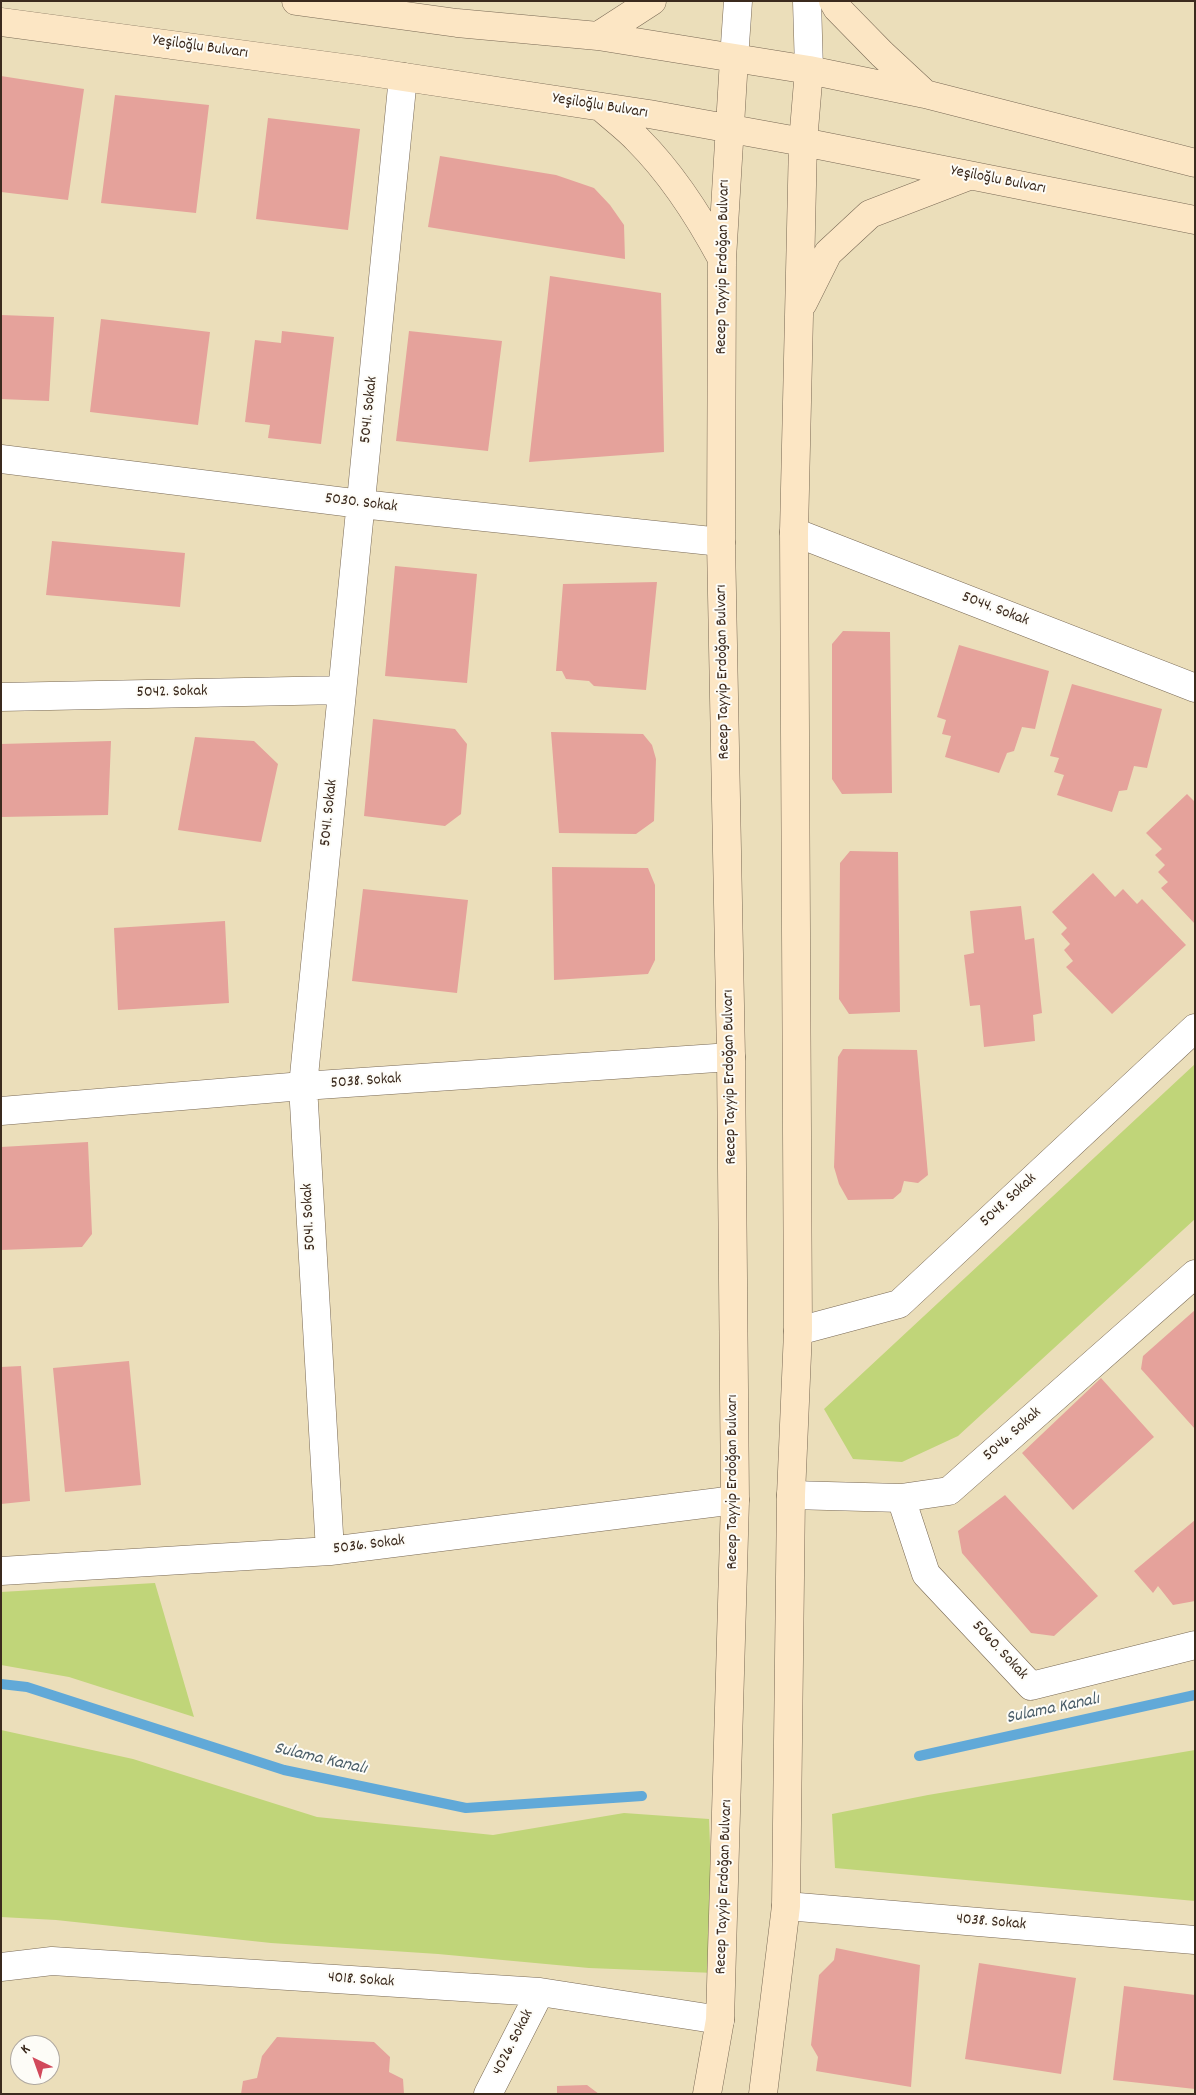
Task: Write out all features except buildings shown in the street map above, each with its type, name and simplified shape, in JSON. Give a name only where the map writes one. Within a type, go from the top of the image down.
[{"type":"main road","points":[[296,1],[457,23],[598,36],[734,60],[809,70],[925,94],[1195,163]]},
{"type":"main road","points":[[598,36],[652,1]]},
{"type":"main road","points":[[833,1],[837,8],[882,54],[925,94]]},
{"type":"main road","name":"Yeşiloğlu Bulvarı","points":[[1,22],[403,77],[601,107],[803,142],[1195,220]]},
{"type":"main road","name":"Recep Tayyip Erdoğan Bulvarı","points":[[707,2094],[720,2020],[735,1500],[731,1057],[721,542],[722,259],[734,60]]},
{"type":"main road","points":[[763,2094],[786,1906],[791,1495],[798,1331],[794,532],[803,142],[809,70]]},
{"type":"main road","points":[[601,107],[638,140],[671,178],[699,216],[722,259]]},
{"type":"main road","points":[[800,308],[828,253],[870,214],[969,176]]},
{"type":"street","points":[[734,60],[738,1]]},
{"type":"street","points":[[807,1],[809,70]]},
{"type":"street","name":"5041. Sokak","points":[[330,1551],[303,1086],[403,77]]},
{"type":"street","name":"5030. Sokak","points":[[1,459],[361,504],[721,542]]},
{"type":"street","name":"5044. Sokak","points":[[794,532],[1195,688]]},
{"type":"street","name":"5042. Sokak","points":[[1,696],[342,690]]},
{"type":"street","name":"5048. Sokak","points":[[798,1331],[899,1304],[1195,1028]]},
{"type":"street","name":"5038. Sokak","points":[[1,1111],[303,1086],[731,1057]]},
{"type":"street","name":"5046. Sokak","points":[[791,1495],[901,1498],[949,1491],[1195,1274]]},
{"type":"street","name":"5060. Sokak","points":[[901,1498],[926,1574],[1031,1686],[1195,1645]]},
{"type":"street","name":"5036. Sokak","points":[[1,1571],[330,1551],[735,1500]]},
{"type":"street","name":"4038. Sokak","points":[[786,1906],[1195,1940]]},
{"type":"street","name":"4018. Sokak","points":[[1,1967],[52,1961],[540,1992],[720,2020]]},
{"type":"street","name":"4026. Sokak","points":[[488,2094],[540,1992]]},
{"type":"green space","points":[[1195,1064],[1195,1219],[958,1436],[902,1462],[853,1459],[824,1409]]},
{"type":"green space","points":[[155,1583],[194,1717],[69,1677],[1,1665],[1,1592]]},
{"type":"green space","points":[[1,1730],[133,1759],[317,1817],[493,1835],[624,1813],[709,1819],[715,1973],[589,1968],[438,1954],[271,1943],[56,1920],[1,1917]]},
{"type":"green space","points":[[1195,1750],[1195,1901],[835,1868],[832,1814],[928,1795]]},
{"type":"waterway","name":"Sulama Kanalı","points":[[1,1684],[27,1687],[284,1770],[466,1808],[642,1796]]},
{"type":"waterway","name":"Sulama Kanalı","points":[[919,1756],[1195,1695]]}]
